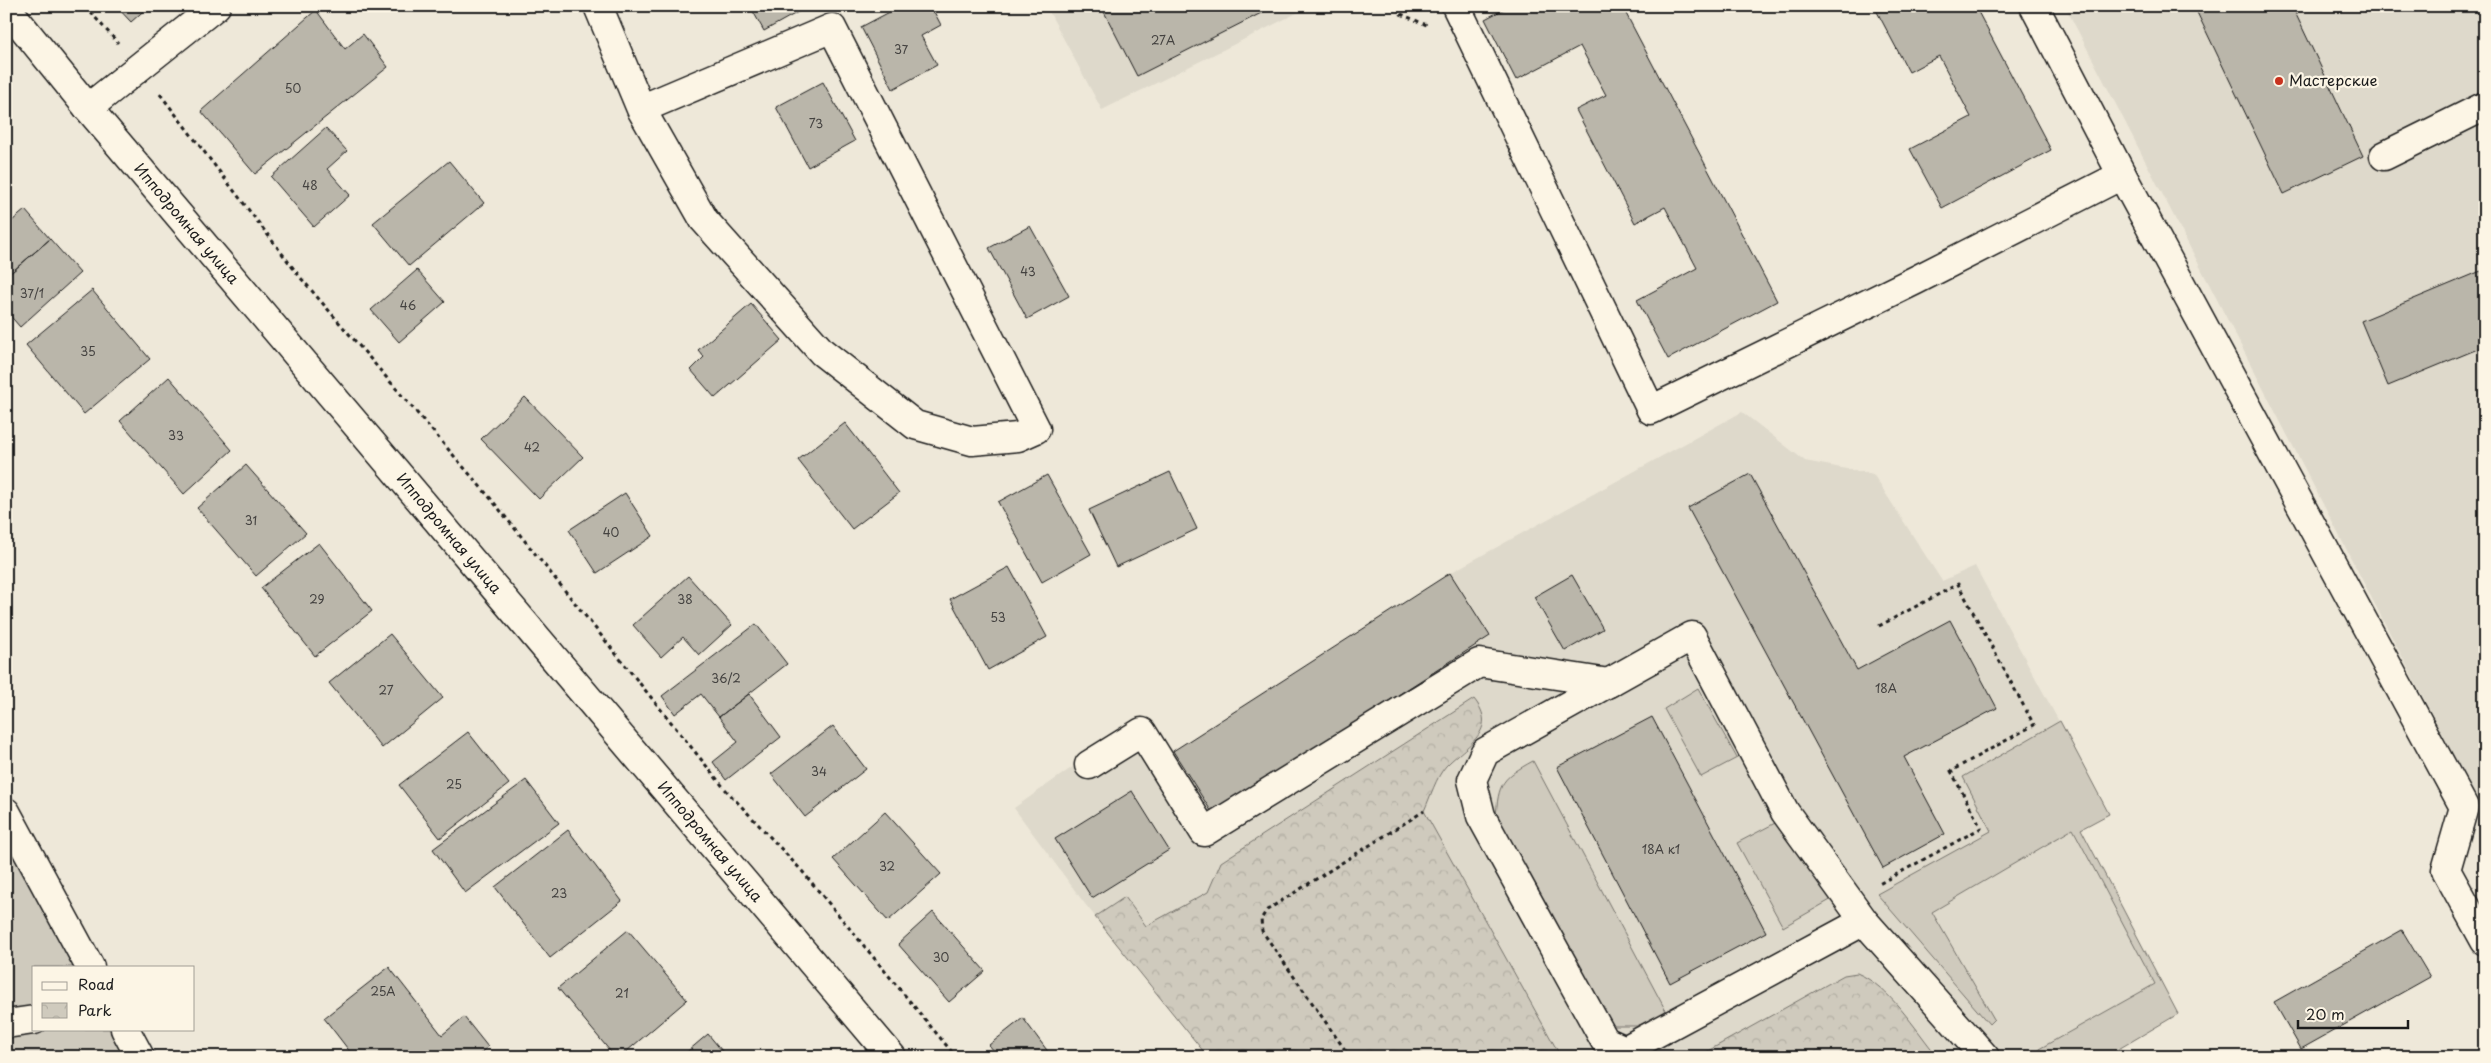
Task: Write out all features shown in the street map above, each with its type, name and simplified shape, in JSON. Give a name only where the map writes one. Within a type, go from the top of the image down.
[{"type":"street","points":[[88,108],[216,6]]},
{"type":"street","points":[[598,6],[641,109],[704,220],[822,352],[915,426],[972,441],[1018,437],[1036,429],[832,28],[641,109]]},
{"type":"street","points":[[1456,6],[1651,410],[1908,284],[2122,175]]},
{"type":"street","points":[[2034,6],[2122,175],[2464,806],[2446,870],[2485,941]]},
{"type":"street","name":"Ипподромная улица","points":[[6,7],[88,108],[892,1057]]},
{"type":"street","points":[[2384,156],[2485,106]]},
{"type":"street","points":[[1864,921],[1625,1050],[1605,1041],[1481,816],[1472,780],[1485,752],[1692,636],[1785,812],[1864,921],[1985,1057]]},
{"type":"street","points":[[1089,765],[1142,732],[1204,832],[1479,663],[1609,683]]},
{"type":"street","points":[[6,812],[89,966]]},
{"type":"street","points":[[6,1024],[32,1020]]},
{"type":"street","points":[[125,1030],[140,1057]]},
{"type":"path","points":[[85,6],[139,67],[300,277],[491,499],[725,789],[802,872],[956,1057]]},
{"type":"path","points":[[1874,887],[1981,828],[1951,772],[2034,725],[1958,584],[1878,626]]},
{"type":"path","points":[[1350,1057],[1262,931],[1261,919],[1267,910],[1424,811]]},
{"type":"shaded area","points":[[1046,6],[1311,6],[1102,110]]},
{"type":"shaded area","points":[[2065,6],[2485,6],[2485,812],[2454,757]]},
{"type":"shaded area","points":[[1742,412],[1805,461],[1873,474],[1942,581],[1975,566],[2109,814],[2081,829],[2178,1014],[2105,1057],[1208,1057],[1085,904],[1014,808],[1130,727],[1173,751],[1450,573]]},
{"type":"green space","points":[[1698,688],[1737,758],[1701,777],[1664,709]]},
{"type":"green space","points":[[1474,699],[1481,710],[1482,729],[1471,744],[1442,771],[1424,811],[1561,1057],[1208,1057],[1095,917],[1125,897],[1146,926],[1208,892],[1221,862]]},
{"type":"green space","points":[[2060,721],[2109,814],[2081,829],[2178,1014],[2105,1057],[2043,1057],[2039,1049],[2155,984],[2073,829],[1932,912],[1994,1019],[1989,1024],[1877,894],[1991,831],[1963,777]]},
{"type":"green space","points":[[1533,761],[1667,1013],[1637,1026],[1614,1026],[1599,1013],[1496,818],[1500,789],[1508,777]]},
{"type":"green space","points":[[6,812],[89,966],[32,966],[32,1030],[126,1030],[140,1057],[6,1057]]},
{"type":"green space","points":[[1777,822],[1832,899],[1783,927],[1737,843]]},
{"type":"green space","points":[[1857,973],[1869,979],[1891,998],[1938,1057],[1697,1057],[1844,975]]},
{"type":"building","points":[[116,6],[149,6],[131,22]]},
{"type":"building","points":[[750,6],[809,6],[764,31]]},
{"type":"building","points":[[901,6],[931,6],[941,25],[921,36],[937,65],[893,89],[861,27]]},
{"type":"building","points":[[1101,6],[1275,6],[1137,76]]},
{"type":"building","points":[[1510,6],[1622,6],[1777,301],[1668,359],[1637,300],[1697,268],[1665,207],[1635,223],[1576,110],[1606,95],[1580,46],[1516,80],[1485,19]]},
{"type":"building","points":[[1874,6],[1975,6],[2051,150],[1942,208],[1910,149],[1971,117],[1939,56],[1909,72]]},
{"type":"building","name":"Мастерские","points":[[2194,6],[2292,6],[2363,156],[2284,194]]},
{"type":"building","points":[[316,10],[345,49],[363,34],[388,67],[255,174],[201,111]]},
{"type":"building","points":[[823,82],[855,141],[808,167],[776,107]]},
{"type":"building","points":[[326,128],[347,151],[327,169],[350,195],[314,227],[271,177]]},
{"type":"building","points":[[449,161],[484,203],[409,266],[373,223]]},
{"type":"building","points":[[25,210],[50,239],[6,277],[6,226]]},
{"type":"building","points":[[1030,226],[1069,296],[1027,319],[989,248]]},
{"type":"building","points":[[50,239],[80,273],[20,327],[6,311],[6,277]]},
{"type":"building","points":[[417,270],[445,302],[399,342],[371,310]]},
{"type":"building","points":[[2481,271],[2485,280],[2485,346],[2388,386],[2361,321]]},
{"type":"building","points":[[92,290],[150,359],[84,414],[26,345]]},
{"type":"building","points":[[751,304],[782,340],[715,398],[691,370],[704,357],[698,350]]},
{"type":"building","points":[[169,377],[232,450],[184,494],[120,421]]},
{"type":"building","points":[[525,397],[583,457],[539,499],[481,439]]},
{"type":"building","points":[[845,423],[899,493],[852,529],[798,460]]},
{"type":"building","points":[[246,465],[306,533],[256,576],[197,508]]},
{"type":"building","points":[[1170,472],[1197,529],[1116,567],[1089,510]]},
{"type":"building","points":[[1750,474],[1857,670],[1950,620],[1997,708],[1904,757],[1945,834],[1883,868],[1688,508]]},
{"type":"building","points":[[1047,475],[1091,554],[1042,582],[998,502]]},
{"type":"building","points":[[625,493],[653,536],[597,573],[569,530]]},
{"type":"building","points":[[319,543],[372,611],[315,656],[261,588]]},
{"type":"building","points":[[1009,567],[1047,637],[988,670],[950,599]]},
{"type":"building","points":[[1450,573],[1490,636],[1213,814],[1173,751]]},
{"type":"building","points":[[1572,575],[1603,629],[1565,651],[1534,597]]},
{"type":"building","points":[[688,576],[732,625],[699,655],[683,637],[661,657],[633,625]]},
{"type":"building","points":[[756,624],[787,664],[719,717],[701,694],[675,714],[662,696]]},
{"type":"building","points":[[390,634],[443,698],[382,748],[329,683]]},
{"type":"building","points":[[749,694],[781,737],[726,780],[713,762],[738,742],[719,717]]},
{"type":"building","points":[[1652,717],[1766,932],[1670,983],[1557,767]]},
{"type":"building","points":[[833,726],[866,769],[805,817],[771,774]]},
{"type":"building","points":[[468,732],[509,784],[440,838],[399,785]]},
{"type":"building","points":[[526,780],[559,823],[465,893],[433,849]]},
{"type":"building","points":[[1132,791],[1169,850],[1092,898],[1055,839]]},
{"type":"building","points":[[885,812],[941,874],[888,921],[833,859]]},
{"type":"building","points":[[568,830],[622,901],[550,958],[495,887]]},
{"type":"building","points":[[933,912],[985,971],[949,1002],[898,944]]},
{"type":"building","points":[[628,930],[687,1000],[620,1057],[615,1057],[558,988]]},
{"type":"building","points":[[2402,930],[2430,977],[2301,1049],[2274,1002]]},
{"type":"building","points":[[389,967],[442,1035],[464,1017],[488,1047],[476,1057],[354,1057],[324,1018]]},
{"type":"building","points":[[1023,1018],[1052,1057],[999,1057],[989,1045]]},
{"type":"building","points":[[708,1034],[727,1057],[681,1057]]},
{"type":"place","name":"Мастерские","points":[[2279,81]]}]
